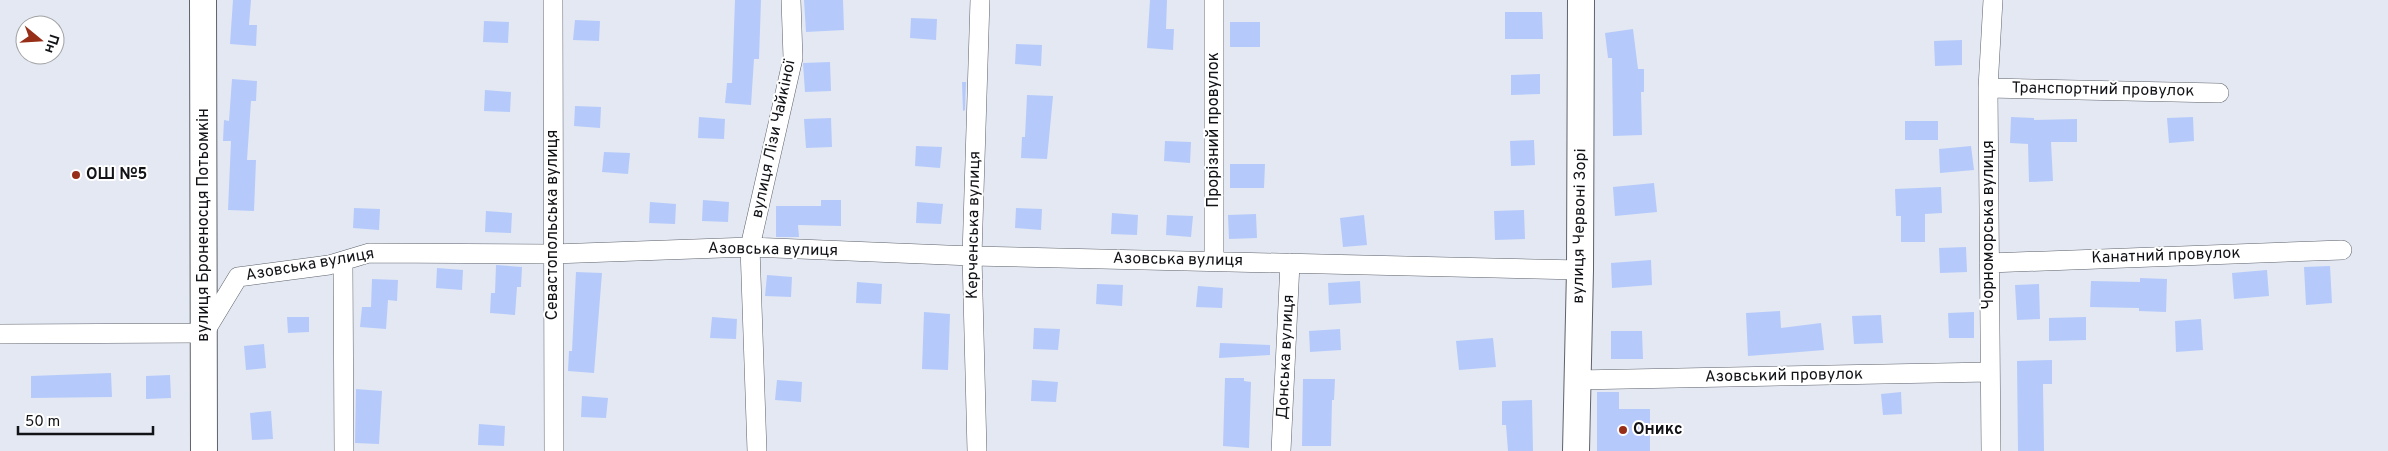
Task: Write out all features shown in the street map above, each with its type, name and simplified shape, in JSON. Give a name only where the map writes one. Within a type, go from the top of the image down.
[{"type":"street","name":"вулиця Броненосця Потьомкін","points":[[203,0],[204,451]]},
{"type":"street","name":"Севастопольська вулиця","points":[[552,0],[554,451]]},
{"type":"street","name":"вулиця Лізи Чайкіної","points":[[757,451],[750,247],[793,58],[791,0]]},
{"type":"street","name":"Керченська вулиця","points":[[977,451],[972,256],[980,0]]},
{"type":"street","name":"Прорізний провулок","points":[[1214,0],[1214,261]]},
{"type":"street","name":"вулиця Червоні Зорі","points":[[1576,451],[1580,270],[1581,0]]},
{"type":"street","name":"Чорноморська вулиця","points":[[1991,451],[1988,88],[1993,0]]},
{"type":"street","name":"Транспортний провулок","points":[[1988,88],[2219,92]]},
{"type":"street","name":"Азовська вулиця","points":[[204,333],[238,277],[330,265],[368,253],[553,254],[750,247],[972,256],[1580,270]]},
{"type":"street","name":"Канатний провулок","points":[[1989,263],[2342,250]]},
{"type":"street","points":[[343,260],[344,451]]},
{"type":"street","name":"Донська вулиця","points":[[1281,451],[1290,262]]},
{"type":"street","points":[[0,334],[204,333]]},
{"type":"street","name":"Азовський провулок","points":[[1577,380],[1990,372]]},
{"type":"building","points":[[233,0],[251,0],[249,25],[257,25],[256,46],[230,44]]},
{"type":"building","points":[[735,0],[761,0],[759,59],[754,59],[751,105],[725,103],[727,83],[732,83]]},
{"type":"building","points":[[804,0],[843,0],[844,30],[806,32]]},
{"type":"building","points":[[1150,0],[1167,0],[1166,29],[1174,29],[1173,50],[1147,48]]},
{"type":"building","points":[[1505,12],[1542,12],[1543,39],[1505,39]]},
{"type":"building","points":[[911,18],[937,19],[936,40],[910,38]]},
{"type":"building","points":[[575,20],[600,21],[599,41],[573,40]]},
{"type":"building","points":[[484,21],[509,22],[508,43],[483,42]]},
{"type":"building","points":[[1230,22],[1260,22],[1260,47],[1230,47]]},
{"type":"building","points":[[1633,29],[1638,69],[1644,69],[1644,92],[1641,92],[1642,135],[1613,136],[1612,58],[1608,58],[1605,33]]},
{"type":"building","points":[[1962,40],[1962,65],[1935,66],[1934,41]]},
{"type":"building","points":[[1016,44],[1042,45],[1041,66],[1015,64]]},
{"type":"building","points":[[830,62],[831,91],[805,92],[803,63]]},
{"type":"building","points":[[1540,74],[1540,94],[1511,95],[1511,75]]},
{"type":"building","points":[[232,79],[257,81],[256,101],[251,101],[247,160],[256,160],[254,211],[228,210],[231,141],[223,141],[224,120],[229,121]]},
{"type":"building","points":[[962,82],[966,82],[965,110],[963,111]]},
{"type":"building","points":[[485,90],[511,92],[510,112],[484,111]]},
{"type":"building","points":[[1027,95],[1053,96],[1047,159],[1021,158],[1022,137],[1025,137]]},
{"type":"building","points":[[575,106],[601,107],[600,128],[574,126]]},
{"type":"building","points":[[699,117],[725,119],[724,139],[698,138]]},
{"type":"building","points":[[2011,117],[2034,118],[2034,120],[2077,119],[2077,142],[2051,142],[2053,181],[2029,182],[2028,144],[2010,143]]},
{"type":"building","points":[[2193,117],[2194,141],[2169,143],[2167,118]]},
{"type":"building","points":[[831,118],[832,147],[806,148],[804,119]]},
{"type":"building","points":[[1905,121],[1938,121],[1938,140],[1905,140]]},
{"type":"building","points":[[1534,140],[1535,165],[1511,166],[1510,141]]},
{"type":"building","points":[[1165,141],[1191,142],[1190,163],[1164,161]]},
{"type":"building","points":[[916,146],[942,147],[940,168],[915,166]]},
{"type":"building","points":[[1971,146],[1974,170],[1940,173],[1939,149]]},
{"type":"building","points":[[604,152],[630,153],[628,174],[602,172]]},
{"type":"building","points":[[1230,164],[1265,164],[1264,188],[1230,188]]},
{"type":"building","points":[[1654,183],[1657,212],[1615,216],[1613,187]]},
{"type":"building","points":[[1941,187],[1942,213],[1925,214],[1925,242],[1901,242],[1901,216],[1896,216],[1895,189]]},
{"type":"building","points":[[703,200],[729,202],[728,222],[702,221]]},
{"type":"building","points":[[821,200],[841,200],[841,226],[798,225],[799,237],[776,237],[776,206],[821,206]]},
{"type":"building","points":[[650,202],[676,204],[675,224],[649,223]]},
{"type":"building","points":[[917,202],[943,204],[941,224],[916,223]]},
{"type":"building","points":[[354,208],[380,209],[379,230],[353,228]]},
{"type":"building","points":[[1016,208],[1042,209],[1041,230],[1015,228]]},
{"type":"building","points":[[1524,210],[1525,239],[1495,240],[1494,211]]},
{"type":"building","points":[[486,211],[512,213],[511,233],[485,232]]},
{"type":"building","points":[[1112,213],[1138,215],[1137,235],[1111,234]]},
{"type":"building","points":[[1256,214],[1257,238],[1229,239],[1228,215]]},
{"type":"building","points":[[1167,215],[1193,216],[1191,237],[1166,235]]},
{"type":"building","points":[[1364,215],[1367,245],[1343,247],[1340,218]]},
{"type":"building","points":[[1966,247],[1967,272],[1940,273],[1939,248]]},
{"type":"building","points":[[1651,260],[1652,285],[1612,288],[1611,263]]},
{"type":"building","points":[[496,265],[522,267],[521,287],[517,287],[515,315],[490,313],[491,293],[495,293]]},
{"type":"building","points":[[2330,266],[2332,303],[2306,305],[2304,267]]},
{"type":"building","points":[[437,268],[463,270],[462,290],[436,288]]},
{"type":"building","points":[[2267,270],[2269,296],[2234,299],[2232,273]]},
{"type":"building","points":[[576,272],[602,273],[594,373],[568,371],[569,351],[572,351]]},
{"type":"building","points":[[767,275],[792,277],[791,297],[765,296]]},
{"type":"building","points":[[2140,278],[2167,279],[2166,312],[2139,311],[2139,308],[2090,307],[2091,281],[2140,282]]},
{"type":"building","points":[[372,279],[398,280],[397,301],[388,300],[386,329],[360,327],[362,307],[371,307]]},
{"type":"building","points":[[1360,281],[1361,303],[1329,305],[1328,283]]},
{"type":"building","points":[[857,282],[882,284],[881,304],[856,303]]},
{"type":"building","points":[[1097,284],[1123,285],[1122,306],[1096,304]]},
{"type":"building","points":[[2039,284],[2040,319],[2017,320],[2015,285]]},
{"type":"building","points":[[1198,286],[1223,288],[1222,308],[1196,307]]},
{"type":"building","points":[[1780,311],[1781,328],[1821,323],[1824,350],[1748,356],[1746,313]]},
{"type":"building","points":[[924,312],[950,314],[948,370],[922,369]]},
{"type":"building","points":[[1974,312],[1974,338],[1949,338],[1948,313]]},
{"type":"building","points":[[1881,315],[1883,343],[1854,344],[1852,316]]},
{"type":"building","points":[[287,317],[309,317],[309,332],[288,333]]},
{"type":"building","points":[[712,317],[737,319],[736,339],[710,338]]},
{"type":"building","points":[[2086,317],[2086,340],[2049,341],[2049,318]]},
{"type":"building","points":[[2201,319],[2203,350],[2176,352],[2175,321]]},
{"type":"building","points":[[1034,328],[1060,329],[1058,350],[1033,349]]},
{"type":"building","points":[[1340,329],[1341,350],[1310,352],[1309,331]]},
{"type":"building","points":[[1611,331],[1642,331],[1643,359],[1611,359]]},
{"type":"building","points":[[1493,338],[1496,367],[1459,370],[1456,341]]},
{"type":"building","points":[[1220,343],[1270,345],[1270,355],[1219,358]]},
{"type":"building","points":[[264,344],[266,368],[246,370],[244,346]]},
{"type":"building","points":[[2052,360],[2052,384],[2043,384],[2044,451],[2018,451],[2017,361]]},
{"type":"building","points":[[111,373],[112,397],[31,398],[31,376]]},
{"type":"building","points":[[170,375],[171,398],[146,399],[146,376]]},
{"type":"building","points":[[1225,378],[1244,378],[1244,381],[1251,382],[1249,448],[1223,446]]},
{"type":"building","points":[[1303,379],[1335,379],[1334,400],[1332,400],[1331,446],[1302,446]]},
{"type":"building","points":[[777,380],[802,382],[801,402],[775,400]]},
{"type":"building","points":[[1032,380],[1058,382],[1056,402],[1031,401]]},
{"type":"building","points":[[356,389],[382,391],[379,444],[355,443]]},
{"type":"building","name":"Оникс","points":[[1597,392],[1619,392],[1619,409],[1650,409],[1650,451],[1597,451]]},
{"type":"building","points":[[1901,392],[1902,414],[1883,415],[1881,394]]},
{"type":"building","points":[[582,396],[608,398],[606,418],[581,417]]},
{"type":"building","points":[[1532,400],[1533,451],[1508,451],[1506,425],[1502,425],[1502,401]]},
{"type":"building","points":[[271,411],[273,439],[252,440],[250,413]]},
{"type":"building","points":[[479,424],[505,426],[504,446],[478,445]]},
{"type":"place","name":"ОШ №5","points":[[76,175]]},
{"type":"place","name":"Оникс","points":[[1623,430]]}]
